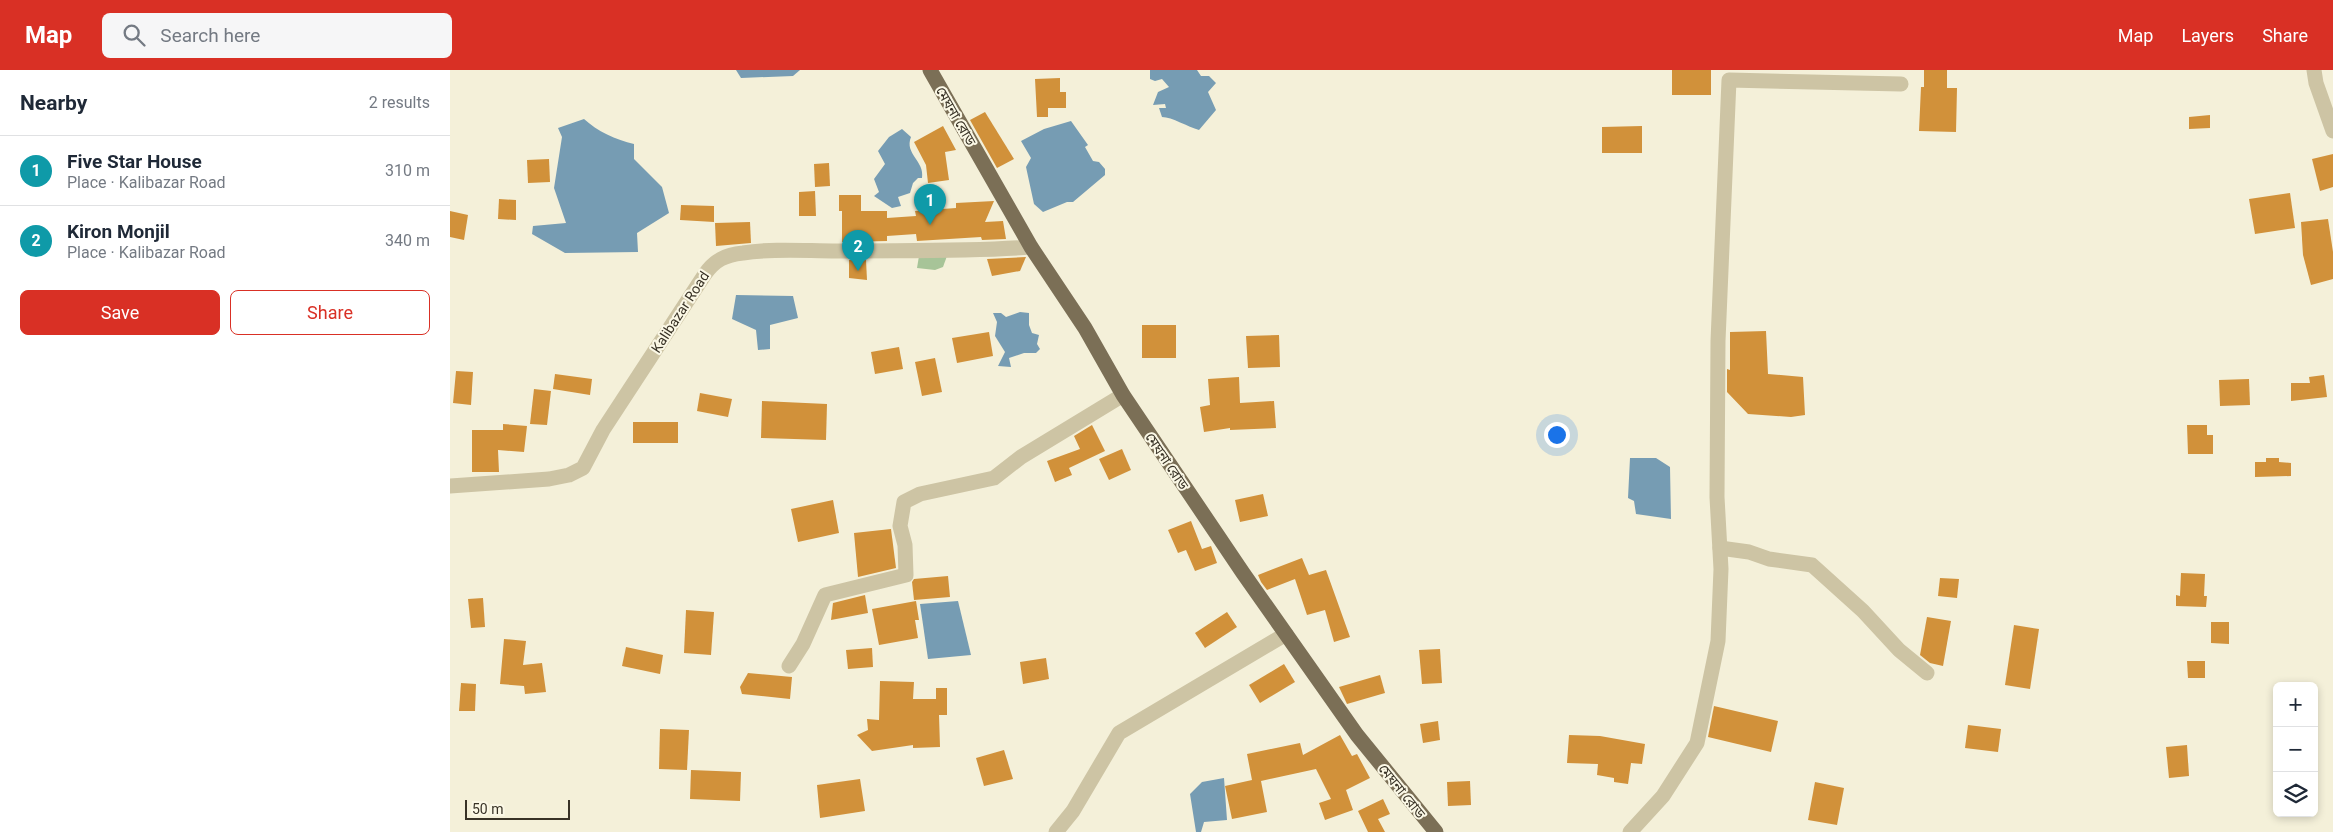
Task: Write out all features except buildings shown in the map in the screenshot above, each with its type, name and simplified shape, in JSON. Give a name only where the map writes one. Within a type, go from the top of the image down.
[{"type":"main road","name":"মেঘনা রোড","points":[[930,70],[1031,247],[1085,328],[1123,395],[1357,735],[1436,832]]},
{"type":"street","points":[[2314,70],[2316,83],[2333,131]]},
{"type":"street","points":[[1630,832],[1663,796],[1697,743],[1718,641],[1720,548],[1717,498],[1718,341],[1729,80],[1901,84]]},
{"type":"street","name":"Kalibazar Road","points":[[450,486],[549,478],[569,475],[583,468],[602,430],[704,274],[714,262],[725,257],[742,253],[776,251],[965,250],[1031,247]]},
{"type":"street","points":[[789,666],[803,644],[825,595],[906,575],[905,545],[900,526],[904,502],[920,494],[994,478],[1021,457],[1123,395]]},
{"type":"street","points":[[1720,548],[1749,552],[1769,559],[1812,565],[1863,611],[1899,650],[1927,673]]},
{"type":"street","points":[[1056,832],[1073,811],[1118,733],[1286,634]]},
{"type":"green space","points":[[919,256],[947,256],[943,267],[935,270],[917,268]]},
{"type":"water","points":[[736,70],[800,70],[793,76],[741,78]]},
{"type":"water","points":[[1150,70],[1197,70],[1201,76],[1209,76],[1216,83],[1208,92],[1216,110],[1199,130],[1162,117],[1159,108],[1166,108],[1165,104],[1153,105],[1158,92],[1169,87],[1162,79],[1155,81],[1150,79]]},
{"type":"water","points":[[584,119],[607,134],[634,144],[634,159],[662,187],[669,213],[637,233],[638,252],[565,253],[532,234],[533,226],[566,223],[554,188],[562,137],[558,128]]},
{"type":"water","points":[[1071,121],[1088,145],[1085,147],[1093,161],[1099,162],[1105,169],[1105,175],[1073,202],[1067,202],[1043,212],[1034,204],[1026,167],[1031,158],[1021,141],[1044,129]]},
{"type":"water","points":[[902,129],[911,137],[910,148],[921,167],[922,178],[918,178],[913,183],[910,193],[898,197],[901,206],[892,208],[874,196],[879,192],[874,179],[885,164],[878,151],[889,137]]},
{"type":"water","points":[[736,295],[793,296],[798,318],[770,325],[770,349],[758,350],[756,330],[732,319]]},
{"type":"water","points":[[1020,312],[1029,313],[1029,325],[1032,333],[1039,335],[1037,344],[1040,349],[1036,353],[1024,353],[1009,358],[1011,367],[998,366],[1005,352],[995,336],[997,322],[993,313],[1001,313],[1006,317]]},
{"type":"water","points":[[1630,458],[1656,458],[1670,467],[1671,519],[1636,514],[1634,501],[1628,498]]},
{"type":"water","points":[[958,601],[971,655],[928,659],[920,604]]},
{"type":"water","points":[[1224,778],[1227,820],[1204,822],[1201,832],[1196,832],[1190,794],[1202,782]]},
{"type":"place","name":"Five Star House","points":[[930,225]]},
{"type":"place","name":"Kiron Monjil","points":[[858,271]]}]
